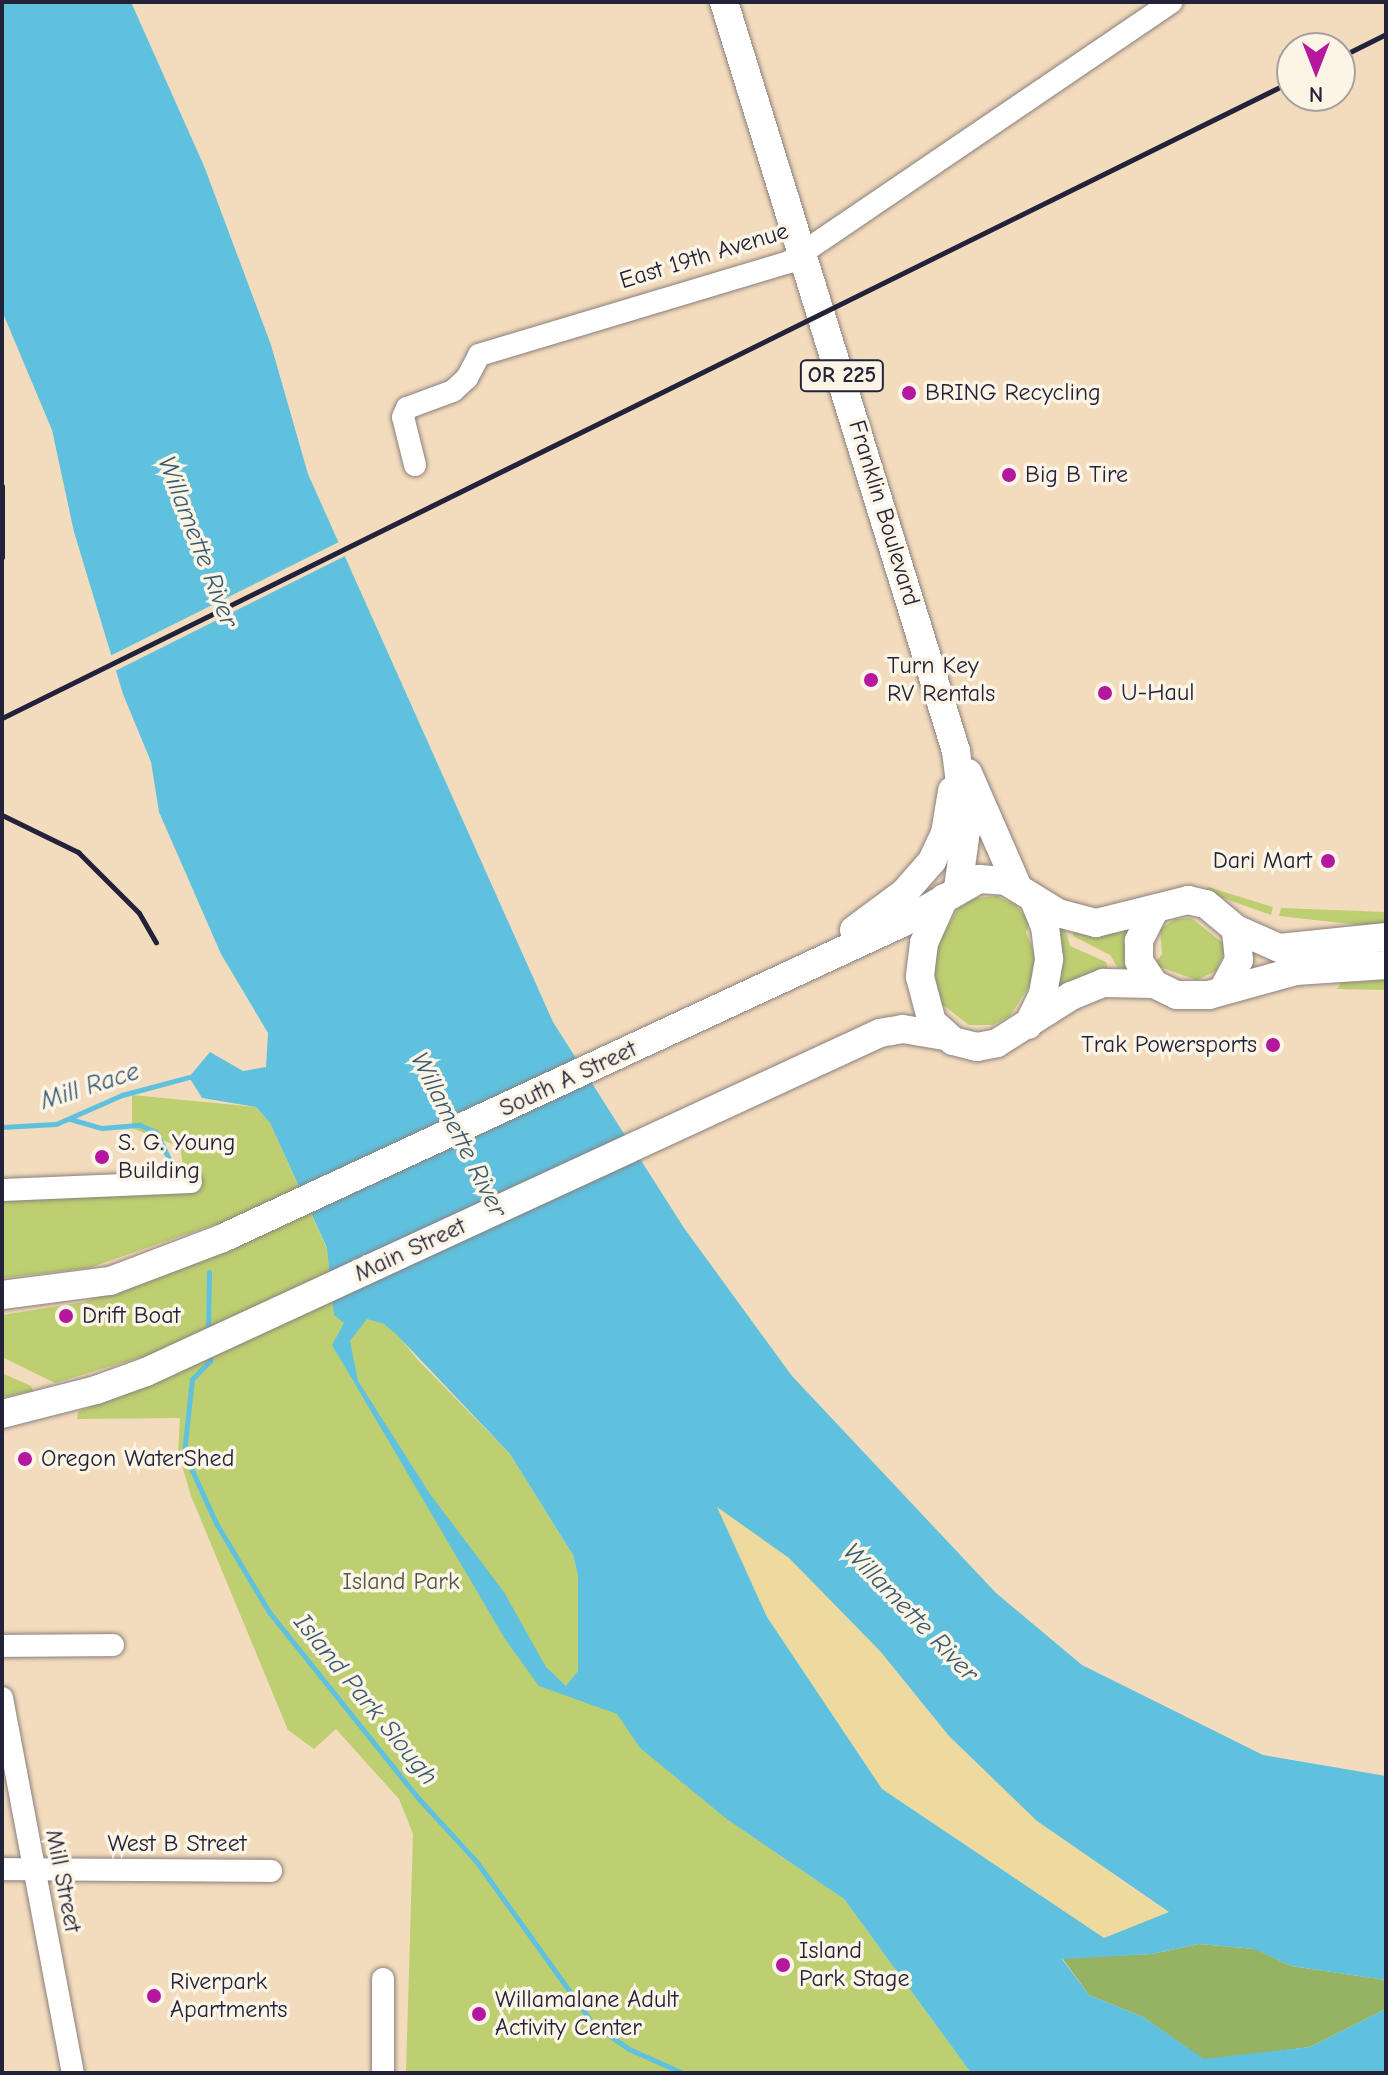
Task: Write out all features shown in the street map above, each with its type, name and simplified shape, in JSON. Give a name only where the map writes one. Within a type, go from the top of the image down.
[{"type":"main road","name":"Franklin Boulevard","points":[[724,2],[956,751],[1045,927],[1049,959],[1043,994],[1028,1025]]},
{"type":"main road","name":"Franklin Boulevard","points":[[945,1036],[927,1012],[920,977],[924,943],[952,892],[966,831],[956,751]]},
{"type":"main road","name":"OR 225","points":[[780,979],[877,915],[925,870],[945,833],[956,751]]},
{"type":"main road","points":[[952,892],[993,879],[1025,891],[1058,913],[1096,923],[1179,900],[1197,901],[1260,942],[1291,949],[1386,937]]},
{"type":"main road","name":"South A Street","points":[[2,1295],[77,1287],[151,1267],[223,1238],[902,923],[952,892]]},
{"type":"main road","points":[[1154,984],[1141,968],[1138,951],[1155,909]]},
{"type":"main road","points":[[1224,988],[1239,960],[1236,929]]},
{"type":"main road","points":[[945,1036],[966,1046],[986,1046],[1028,1025],[1091,986],[1125,980],[1154,984],[1192,997],[1296,971],[1386,965]]},
{"type":"main road","name":"Main Street","points":[[2,1414],[96,1390],[146,1372],[842,1051],[899,1029],[945,1036]]},
{"type":"main road","points":[[2,1309],[70,1298],[151,1267]]},
{"type":"street","name":"East 19th Avenue","points":[[415,465],[403,417],[407,408],[453,391],[467,378],[479,355],[804,255],[1043,85],[1171,2]]},
{"type":"street","points":[[2,1190],[191,1182]]},
{"type":"street","points":[[2,1646],[113,1645]]},
{"type":"street","name":"Mill Street","points":[[2,1698],[73,2073]]},
{"type":"street","name":"West B Street","points":[[2,1869],[271,1871]]},
{"type":"street","points":[[383,1979],[383,2073]]},
{"type":"green space","points":[[1208,887],[1273,907],[1271,915],[1206,891]]},
{"type":"green space","points":[[997,896],[1016,905],[1030,923],[1026,932],[1037,959],[1033,980],[1010,1016],[993,1025],[969,1025],[939,1002],[932,956],[958,908],[975,898]]},
{"type":"green space","points":[[1281,908],[1386,912],[1386,928],[1279,916]]},
{"type":"green space","points":[[1191,918],[1227,946],[1216,971],[1197,980],[1154,965],[1162,954],[1160,929],[1175,919]]},
{"type":"green space","points":[[1057,925],[1065,928],[1070,946],[1106,962],[1108,969],[1055,993]]},
{"type":"green space","points":[[1130,930],[1131,968],[1118,968],[1110,955],[1073,936],[1074,931]]},
{"type":"green space","points":[[1386,980],[1386,990],[1337,989],[1341,983]]},
{"type":"green space","name":"Island Park","points":[[132,1095],[256,1107],[270,1123],[327,1249],[418,1360],[510,1454],[573,1555],[578,1576],[728,1820],[844,1899],[971,2073],[406,2073],[413,1834],[399,1799],[336,1729],[314,1749],[288,1730],[191,1496],[178,1452],[180,1418],[77,1419],[78,1412],[149,1383],[142,1357],[55,1383],[2,1357],[2,1315],[84,1302],[225,1245],[216,1224],[89,1268],[2,1278],[2,1201],[187,1191],[180,1147],[132,1128]]},
{"type":"green space","points":[[2,1373],[31,1386],[33,1391],[2,1397]]},
{"type":"green space","points":[[1199,1944],[1255,1949],[1291,1966],[1386,1980],[1386,2009],[1310,2047],[1204,2060],[1143,2017],[1089,1995],[1062,1958],[1152,1954]]},
{"type":"sand","points":[[715,1505],[789,1558],[880,1651],[949,1736],[1122,1882],[1170,1912],[1104,1938],[882,1789],[767,1617]]},
{"type":"water","name":"Willamette River","points":[[2,2],[131,2],[204,166],[271,345],[308,474],[553,1022],[684,1228],[792,1376],[996,1593],[1082,1665],[1263,1755],[1386,1776],[1386,1980],[1291,1966],[1254,1949],[1199,1944],[1152,1954],[1062,1959],[1089,1995],[1143,2017],[1204,2059],[1310,2047],[1386,2009],[1386,2073],[971,2073],[844,1899],[728,1820],[640,1748],[617,1714],[539,1686],[505,1639],[332,1345],[344,1323],[334,1315],[327,1248],[270,1123],[256,1107],[202,1098],[189,1077],[210,1052],[243,1071],[266,1067],[268,1033],[221,954],[159,812],[151,762],[123,694],[74,532],[52,430],[2,311]],"holes":[[[367,1319],[384,1324],[397,1335],[510,1454],[573,1555],[578,1576],[578,1671],[566,1686],[546,1667],[504,1592],[430,1494],[358,1381],[350,1341]],[[717,1507],[789,1558],[880,1651],[949,1736],[1037,1821],[1169,1912],[1104,1938],[882,1789],[767,1617]]]},
{"type":"pier","points":[[341,541],[347,555],[113,672],[108,657]]},
{"type":"waterway","name":"Mill Race","points":[[2,1127],[56,1124],[122,1095],[189,1077]]},
{"type":"waterway","name":"Island Park Slough","points":[[70,1119],[102,1128],[140,1125],[156,1132],[176,1174]]},
{"type":"waterway","name":"Island Park Slough","points":[[208,1331],[209,1272]]},
{"type":"waterway","name":"Island Park Slough","points":[[210,1353],[210,1361],[192,1379],[184,1453],[216,1523],[269,1612],[419,1799],[476,1861],[593,2024],[629,2049],[683,2073]]},
{"type":"railway","points":[[1356,49],[1386,34]]},
{"type":"railway","points":[[2,718],[1276,89]]},
{"type":"railway","points":[[2,486],[2,557]]},
{"type":"railway","points":[[2,815],[78,852],[139,913],[156,943]]},
{"type":"place","name":"BRING Recycling","points":[[909,393]]},
{"type":"place","name":"Big B Tire","points":[[1009,475]]},
{"type":"place","name":"Turn Key RV Rentals","points":[[871,680]]},
{"type":"place","name":"U-Haul","points":[[1105,693]]},
{"type":"place","name":"Dari Mart","points":[[1328,861]]},
{"type":"place","name":"Trak Powersports","points":[[1273,1045]]},
{"type":"place","name":"S. G. Young Building","points":[[102,1157]]},
{"type":"place","name":"Drift Boat","points":[[66,1316]]},
{"type":"place","name":"Oregon WaterShed","points":[[25,1459]]},
{"type":"place","name":"Island Park Stage","points":[[783,1965]]},
{"type":"place","name":"Riverpark Apartments","points":[[154,1996]]},
{"type":"place","name":"Willamalane Adult Activity Center","points":[[479,2014]]}]
